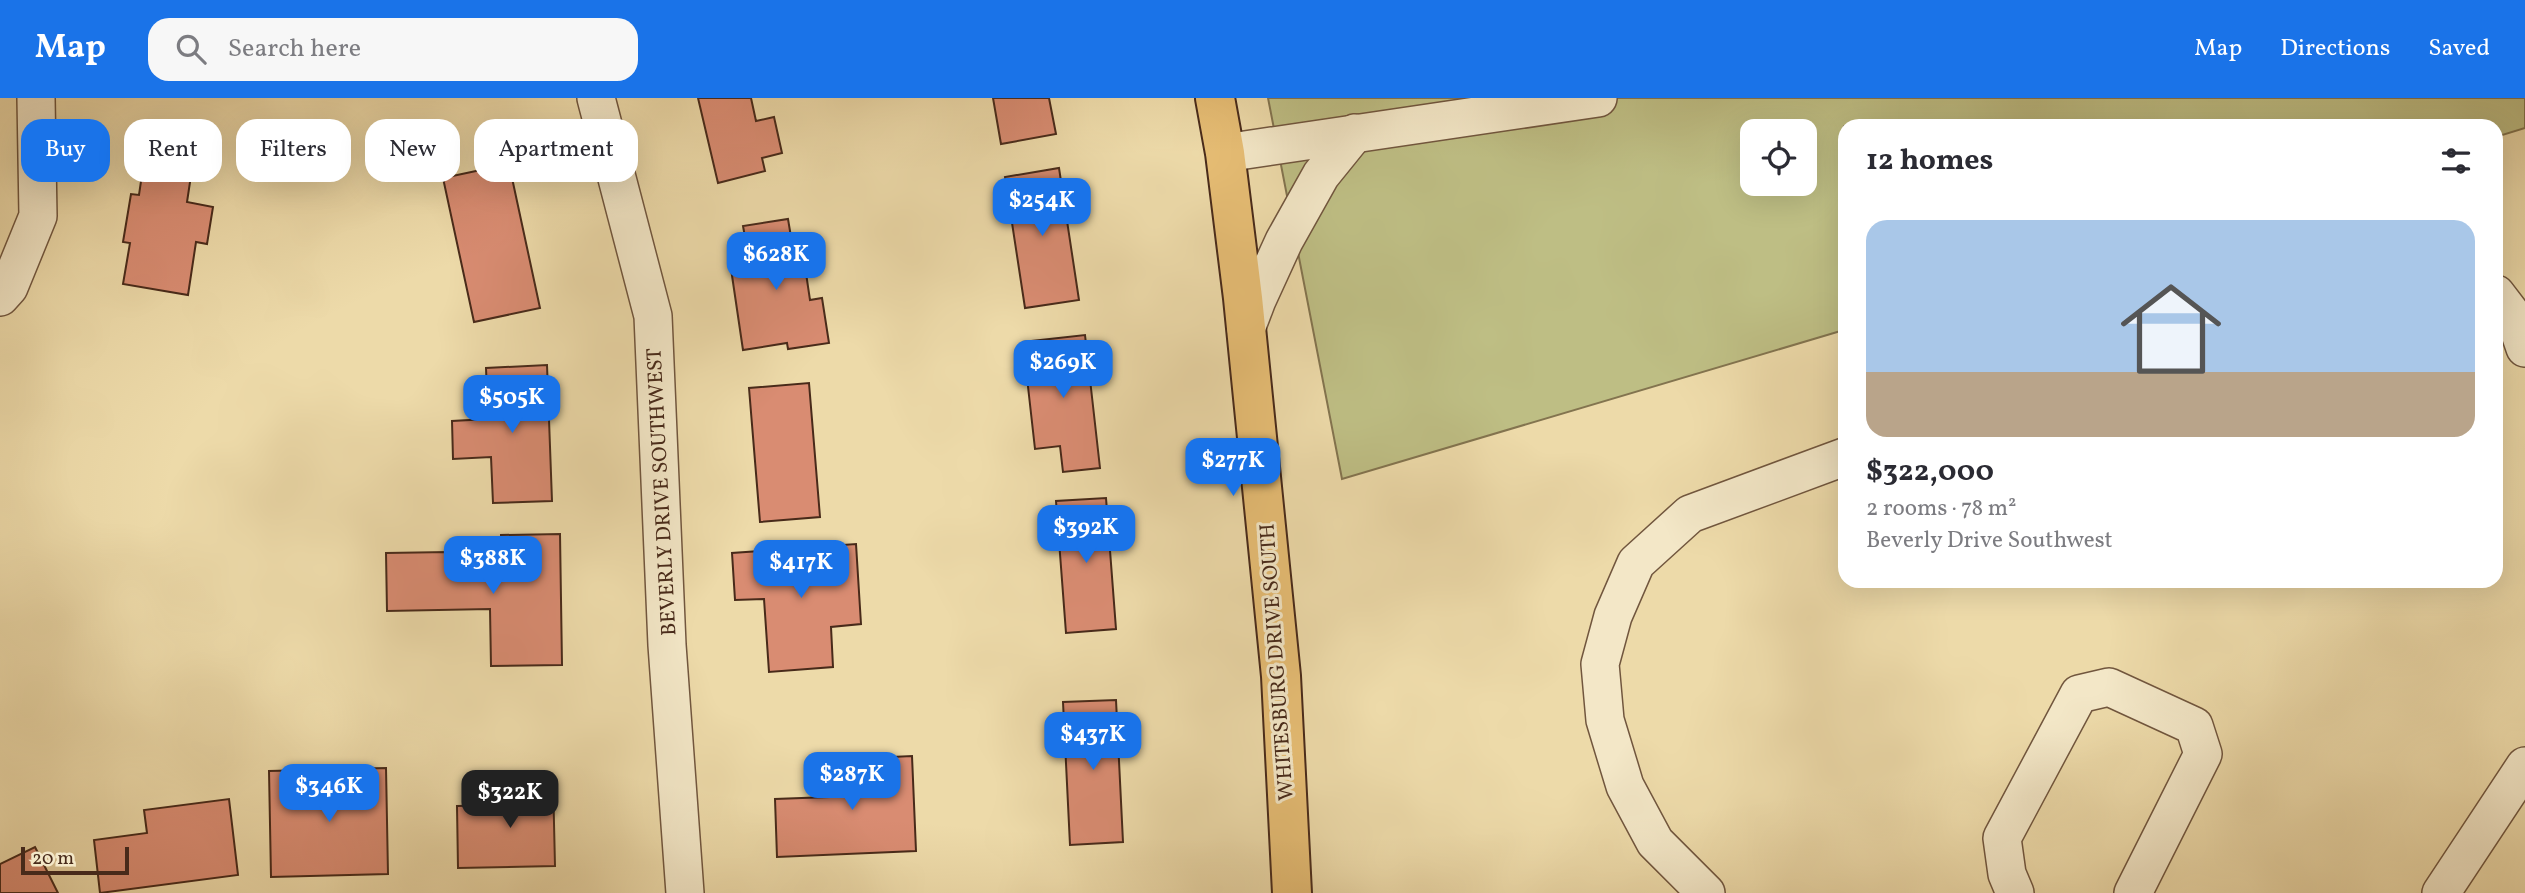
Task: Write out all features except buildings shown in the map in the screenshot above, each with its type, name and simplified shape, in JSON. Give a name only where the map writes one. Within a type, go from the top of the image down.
[{"type":"main road","name":"WHITESBURG DRIVE SOUTH","points":[[1215,98],[1226,153],[1281,676],[1292,893]]},
{"type":"street","points":[[0,297],[9,287],[38,216],[36,98]]},
{"type":"street","name":"BEVERLY DRIVE SOUTHWEST","points":[[596,98],[653,316],[667,645],[685,893]]},
{"type":"street","points":[[1226,153],[1355,133],[1500,105],[1598,98]]},
{"type":"street","points":[[1246,329],[1284,241],[1314,186],[1355,133]]},
{"type":"street","points":[[2503,303],[2515,319],[2525,348]]},
{"type":"street","points":[[1706,893],[1655,842],[1625,786],[1605,720],[1600,664],[1613,616],[1636,563],[1690,514],[1838,459]]},
{"type":"street","points":[[2015,893],[2007,874],[2002,838],[2079,694],[2109,687],[2194,726],[2203,754],[2133,893]]},
{"type":"street","points":[[2441,893],[2525,766]]},
{"type":"green space","points":[[1268,98],[2525,98],[2525,128],[2503,135],[2503,119],[1838,119],[1838,332],[1342,479]]}]
